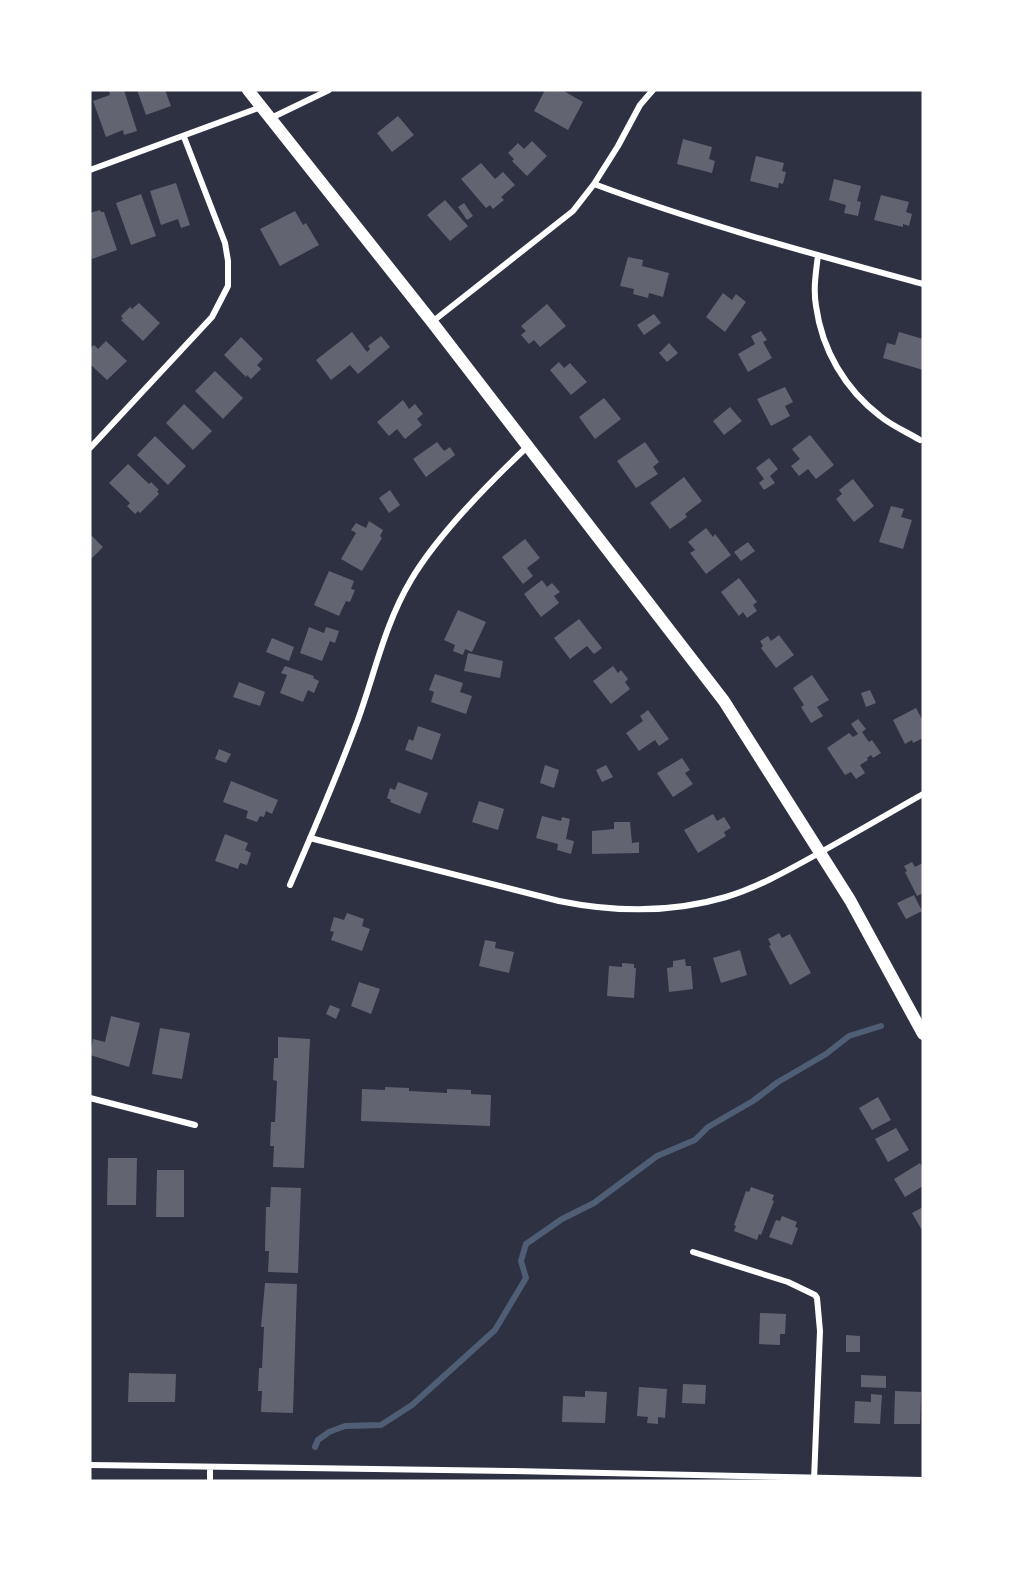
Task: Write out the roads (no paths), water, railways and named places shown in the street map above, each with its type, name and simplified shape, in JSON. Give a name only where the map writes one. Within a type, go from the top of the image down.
[{"type":"main road","points":[[248,90],[432,322],[705,675],[821,852],[850,900],[923,1034]]},
{"type":"street","points":[[271,118],[329,90]]},
{"type":"street","points":[[432,322],[573,212],[618,146],[640,105],[653,90]]},
{"type":"street","points":[[90,170],[262,107]]},
{"type":"street","points":[[90,448],[212,317],[228,286],[225,243],[184,136]]},
{"type":"street","points":[[594,184],[631,198],[818,255],[923,284]]},
{"type":"street","points":[[818,255],[816,306],[824,339],[841,375],[858,396],[881,418],[920,440]]},
{"type":"street","points":[[290,885],[356,726],[389,627],[410,581],[426,556],[470,504],[528,446]]},
{"type":"street","points":[[310,838],[579,905],[628,909],[682,906],[727,897],[767,880],[923,794]]},
{"type":"street","points":[[90,1098],[195,1125]]},
{"type":"street","points":[[693,1252],[788,1282],[814,1295],[819,1309],[820,1331],[814,1480]]},
{"type":"street","points":[[90,1465],[513,1471],[814,1480],[923,1480]]},
{"type":"street","points":[[210,1467],[210,1481]]},
{"type":"street","points":[[513,1471],[513,1481]]},
{"type":"waterway","points":[[315,1447],[318,1440],[329,1432],[345,1426],[381,1425],[412,1405],[495,1330],[526,1278],[521,1261],[526,1244],[562,1219],[594,1203],[657,1156],[695,1140],[708,1127],[826,1054],[849,1036],[881,1026]]}]
